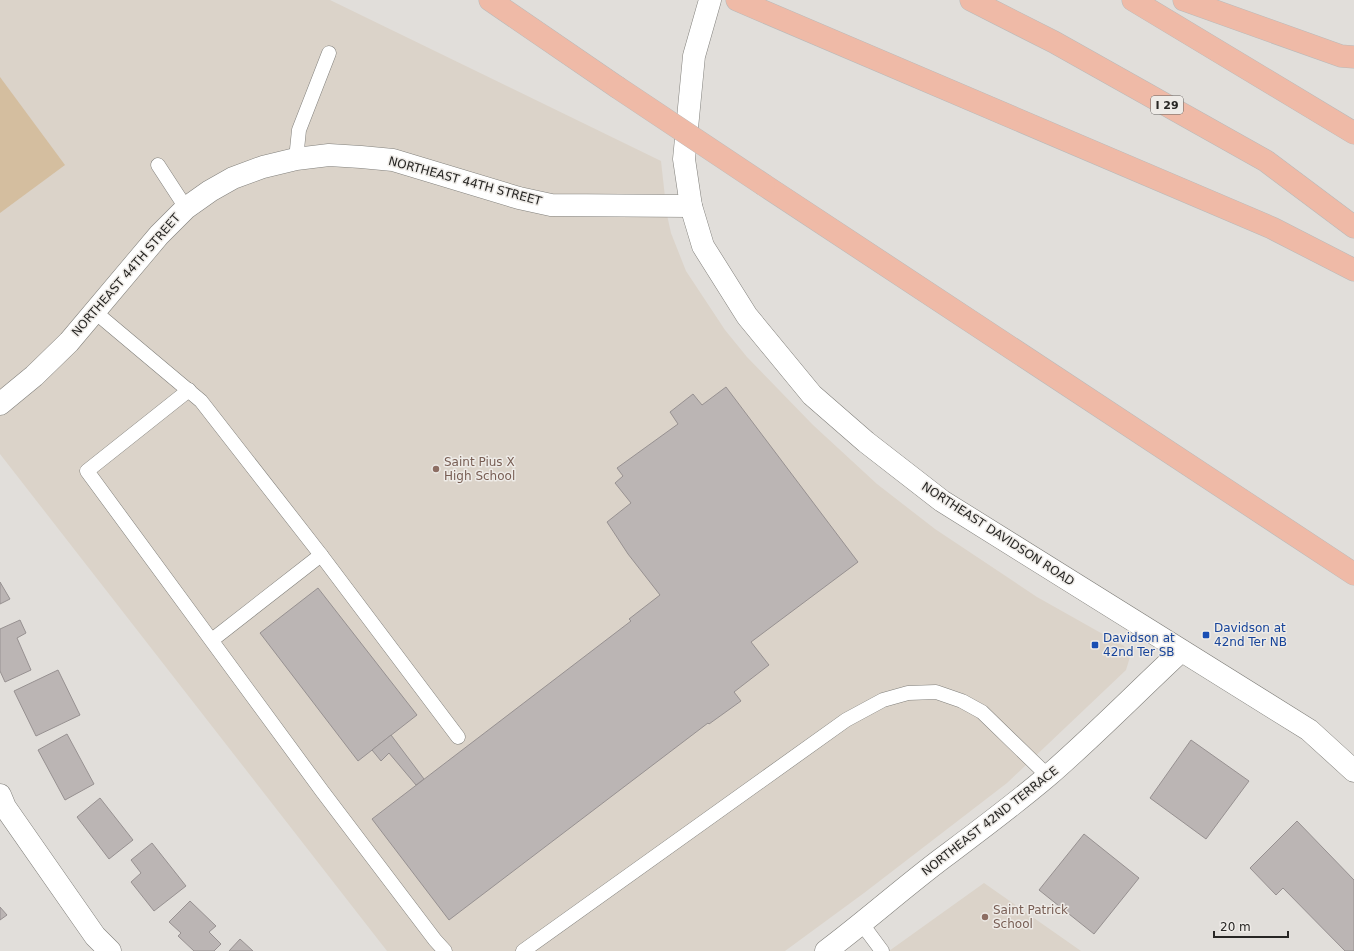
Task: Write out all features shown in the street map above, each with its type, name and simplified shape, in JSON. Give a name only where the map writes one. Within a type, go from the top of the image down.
[{"type":"highway","points":[[490,0],[764,186],[1354,574]]},
{"type":"highway","points":[[737,0],[1272,228],[1354,270]]},
{"type":"highway","name":"I 29","points":[[971,0],[1054,42],[1266,161],[1354,227]]},
{"type":"highway","points":[[1134,0],[1354,133]]},
{"type":"highway","points":[[1184,0],[1348,56]]},
{"type":"street","name":"NORTHEAST DAVIDSON ROAD","points":[[710,0],[694,56],[684,151],[691,206],[703,246],[747,316],[812,395],[866,442],[942,501],[1309,730],[1354,771]]},
{"type":"street","name":"NORTHEAST 44TH STREET","points":[[0,404],[34,376],[69,342],[159,234],[186,208],[210,191],[233,178],[264,166],[296,158],[329,155],[393,160],[520,198],[552,205],[691,206]]},
{"type":"street","name":"NORTHEAST 42ND TERRACE","points":[[826,951],[1004,813],[1048,776],[1070,757],[1181,651]]},
{"type":"street","points":[[2,804],[95,936],[110,951]]},
{"type":"lane","points":[[296,158],[299,130],[330,53]]},
{"type":"lane","points":[[158,165],[186,208]]},
{"type":"lane","points":[[95,312],[202,401],[458,736]]},
{"type":"lane","points":[[189,390],[87,471],[435,940],[445,951]]},
{"type":"lane","points":[[212,640],[321,555]]},
{"type":"lane","points":[[523,951],[846,720],[883,700],[908,693],[936,692],[962,701],[982,712],[1048,776]]},
{"type":"lane","points":[[862,924],[882,951]]},
{"type":"shaded area","name":"Saint Pius X High School","points":[[0,0],[330,0],[661,161],[667,215],[671,233],[686,271],[725,330],[747,357],[813,425],[877,484],[935,529],[1037,597],[1124,646],[1130,657],[1126,670],[1007,783],[864,893],[785,951],[387,951],[0,454]]},
{"type":"shaded area","points":[[0,77],[65,165],[0,213]]},
{"type":"shaded area","name":"Saint Patrick School","points":[[984,883],[1081,951],[889,951]]},
{"type":"building","points":[[726,387],[858,562],[751,642],[769,665],[734,692],[741,701],[709,724],[708,723],[449,920],[372,819],[631,621],[629,619],[660,595],[628,554],[607,522],[631,503],[615,483],[623,476],[617,468],[678,424],[670,412],[693,394],[702,405]]},
{"type":"building","points":[[0,582],[10,599],[0,604]]},
{"type":"building","points":[[318,588],[417,715],[358,761],[260,633]]},
{"type":"building","points":[[20,620],[26,633],[17,638],[31,670],[5,682],[0,671],[0,629]]},
{"type":"building","points":[[58,670],[80,715],[36,736],[14,691]]},
{"type":"building","points":[[67,734],[94,784],[65,800],[38,750]]},
{"type":"building","points":[[391,735],[424,779],[416,785],[389,753],[381,761],[372,750]]},
{"type":"building","points":[[1191,740],[1249,781],[1206,839],[1150,798]]},
{"type":"building","points":[[100,798],[133,840],[109,859],[77,817]]},
{"type":"building","points":[[1297,821],[1354,880],[1354,951],[1345,951],[1283,888],[1276,895],[1250,868]]},
{"type":"building","points":[[1084,834],[1139,878],[1094,934],[1039,890]]},
{"type":"building","points":[[152,843],[186,886],[154,911],[131,882],[141,873],[131,860]]},
{"type":"building","points":[[190,901],[216,926],[209,932],[221,944],[214,951],[194,951],[178,936],[181,933],[169,922]]},
{"type":"building","points":[[0,907],[7,915],[0,920]]},
{"type":"building","points":[[240,939],[253,951],[229,951]]},
{"type":"place","name":"Saint Pius X High School","points":[[436,469]]},
{"type":"place","name":"Davidson at 42nd Ter NB","points":[[1206,635]]},
{"type":"place","name":"Davidson at 42nd Ter SB","points":[[1095,645]]},
{"type":"place","name":"Saint Patrick School","points":[[985,917]]}]
